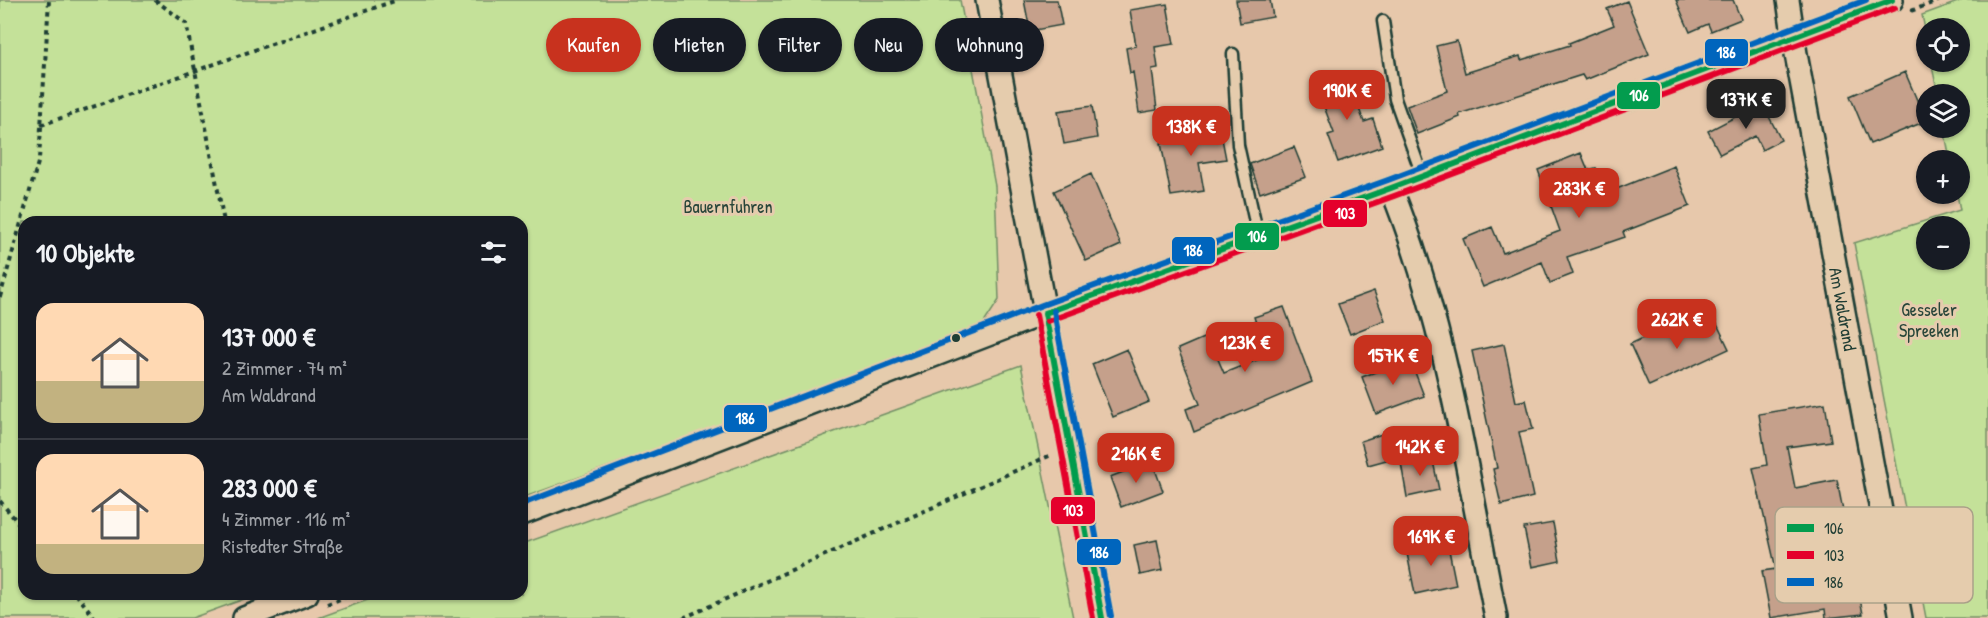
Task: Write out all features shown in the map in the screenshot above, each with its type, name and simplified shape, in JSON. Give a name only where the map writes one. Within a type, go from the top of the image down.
[{"type":"street","points":[[987,0],[1102,618]]},
{"type":"street","name":"Am Waldrand","points":[[1788,0],[1881,507]]},
{"type":"street","points":[[528,512],[1045,313],[1391,188],[1892,0]]},
{"type":"street","points":[[1391,188],[1427,285],[1496,618]]},
{"type":"street","points":[[244,618],[292,600]]},
{"type":"street","name":"Am Waldrand","points":[[1898,603],[1901,618]]},
{"type":"lane","points":[[1383,21],[1395,99],[1422,175]]},
{"type":"lane","points":[[1233,54],[1238,145],[1258,236]]},
{"type":"path","points":[[23,216],[39,159],[49,0]]},
{"type":"path","points":[[155,0],[186,23],[197,70],[223,216]]},
{"type":"path","points":[[41,125],[397,0]]},
{"type":"path","points":[[0,297],[18,233]]},
{"type":"path","points":[[683,618],[1070,446]]},
{"type":"path","points":[[0,501],[18,523]]},
{"type":"path","points":[[81,600],[95,618]]},
{"type":"green space","name":"Bauernfuhren","points":[[0,0],[960,0],[963,18],[935,18],[935,72],[974,72],[995,186],[999,300],[978,332],[528,496],[528,216],[18,216],[18,600],[242,600],[192,618],[0,618]]},
{"type":"green space","name":"Gesseler Spreeken","points":[[1963,0],[1988,0],[1988,618],[1926,618],[1923,603],[1973,603],[1973,507],[1905,507],[1854,243],[1916,224],[1916,270],[1970,270],[1970,216],[1941,216],[1960,210],[1959,204],[1970,204],[1970,150],[1948,150],[1946,138],[1970,138],[1970,84],[1936,84],[1933,72],[1970,72],[1970,18],[1923,18],[1922,15]]},
{"type":"green space","points":[[1021,365],[1073,618],[318,618],[368,600],[528,600],[528,542]]},
{"type":"building","points":[[1024,0],[1057,0],[1062,25],[1044,28],[1044,18],[1027,18]]},
{"type":"building","points":[[1236,0],[1270,0],[1273,17],[1240,23]]},
{"type":"building","points":[[1676,0],[1733,0],[1741,19],[1711,31],[1708,24],[1690,32]]},
{"type":"building","points":[[1627,1],[1649,54],[1585,80],[1582,75],[1459,114],[1460,117],[1417,134],[1407,106],[1447,91],[1436,46],[1457,41],[1465,73],[1520,56],[1521,60],[1570,45],[1569,43],[1614,25],[1607,9]]},
{"type":"building","points":[[1167,4],[1174,44],[1155,47],[1158,68],[1152,69],[1157,110],[1139,113],[1133,72],[1130,73],[1126,48],[1136,46],[1130,10]]},
{"type":"building","points":[[1905,72],[1916,98],[1916,125],[1870,144],[1850,96]]},
{"type":"building","points":[[1347,76],[1364,122],[1373,119],[1382,146],[1338,162],[1328,135],[1334,133],[1317,88]]},
{"type":"building","points":[[1762,103],[1781,140],[1762,150],[1755,136],[1720,154],[1708,131]]},
{"type":"building","points":[[1092,106],[1097,138],[1064,144],[1058,111]]},
{"type":"building","points":[[1219,123],[1226,159],[1199,163],[1204,191],[1171,196],[1161,143],[1197,127]]},
{"type":"building","points":[[1294,147],[1306,177],[1260,193],[1250,164]]},
{"type":"building","points":[[1581,153],[1588,170],[1596,168],[1605,191],[1608,189],[1609,192],[1674,166],[1690,206],[1623,232],[1625,237],[1567,257],[1573,274],[1550,283],[1542,262],[1483,287],[1463,239],[1492,227],[1503,253],[1560,231],[1538,170]]},
{"type":"building","points":[[1091,174],[1121,245],[1086,261],[1054,191]]},
{"type":"building","points":[[1374,291],[1385,320],[1350,334],[1338,304]]},
{"type":"building","points":[[1284,307],[1312,382],[1194,432],[1186,409],[1200,404],[1178,349],[1208,336],[1224,373],[1267,356],[1254,317]]},
{"type":"building","points":[[1714,318],[1729,349],[1649,386],[1630,344],[1675,323],[1680,334]]},
{"type":"building","points":[[1504,344],[1516,402],[1526,400],[1533,429],[1519,432],[1533,497],[1501,505],[1493,469],[1497,468],[1472,351]]},
{"type":"building","points":[[1127,349],[1149,402],[1113,417],[1092,364]]},
{"type":"building","points":[[1410,359],[1424,396],[1376,414],[1362,377]]},
{"type":"building","points":[[1825,403],[1831,441],[1787,447],[1795,488],[1837,480],[1842,507],[1775,507],[1775,565],[1753,468],[1767,465],[1759,414]]},
{"type":"building","points":[[1382,434],[1390,459],[1368,465],[1361,441]]},
{"type":"building","points":[[1432,456],[1439,490],[1407,497],[1401,463]]},
{"type":"building","points":[[1152,461],[1163,491],[1121,507],[1110,477]]},
{"type":"building","points":[[1553,523],[1560,561],[1532,567],[1524,528]]},
{"type":"building","points":[[1157,540],[1163,570],[1140,575],[1134,545]]},
{"type":"building","points":[[1447,540],[1456,585],[1415,594],[1406,548]]},
{"type":"building","points":[[1775,569],[1775,603],[1861,603],[1863,614],[1826,618],[1825,609],[1771,618],[1762,571]]},
{"type":"transit line","name":"186","points":[[528,502],[1042,305],[1388,180],[1866,0]]},
{"type":"transit line","name":"106","points":[[1045,313],[1391,188],[1892,0]]},
{"type":"transit line","name":"103","points":[[1048,321],[1394,196],[1895,8]]},
{"type":"transit line","name":"186","points":[[1054,311],[1111,616]]},
{"type":"transit line","name":"106","points":[[1045,313],[1102,618]]},
{"type":"transit line","name":"103","points":[[1036,315],[1093,618]]}]
